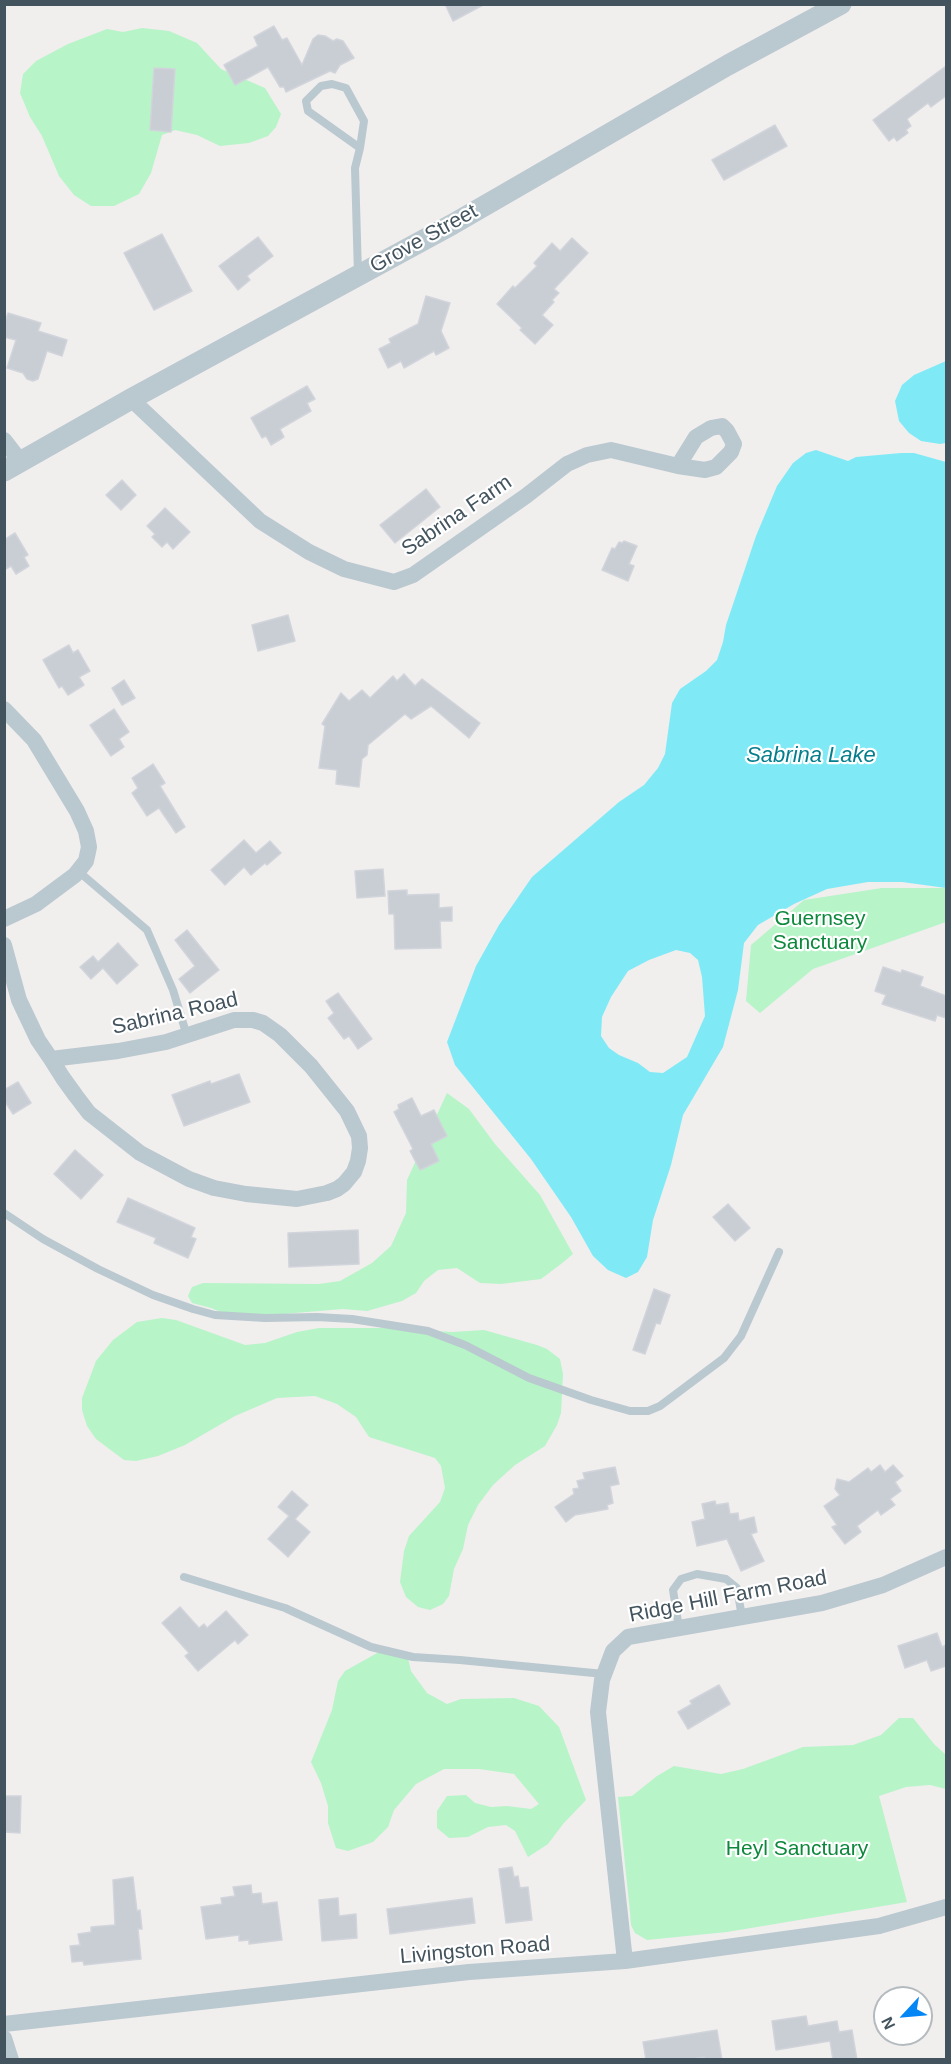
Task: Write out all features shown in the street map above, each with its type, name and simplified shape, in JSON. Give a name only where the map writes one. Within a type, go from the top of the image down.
[{"type":"street","name":"Grove Street","points":[[13,466],[462,218],[728,64],[842,4]]},
{"type":"street","name":"Sabrina Farm","points":[[131,399],[260,520],[309,552],[344,569],[394,582],[413,575],[567,465],[587,454],[611,450],[678,466]]},
{"type":"street","points":[[4,440],[13,466]]},
{"type":"street","points":[[4,710],[34,740],[77,811],[86,831],[89,847],[86,861],[78,872],[36,904],[4,919]]},
{"type":"street","name":"Sabrina Road","points":[[4,945],[25,1016],[51,1059],[82,1104],[106,1128],[140,1153],[189,1179],[214,1188],[297,1199],[327,1193],[344,1184],[354,1172],[358,1161],[360,1148],[355,1125],[332,1090],[280,1035],[263,1023],[244,1019],[223,1023],[187,1036],[127,1050],[51,1059]]},
{"type":"street","name":"Ridge Hill Farm Road","points":[[625,1961],[598,1712],[604,1674],[613,1651],[628,1637],[832,1600],[883,1585],[946,1557]]},
{"type":"street","name":"Livingston Road","points":[[4,2024],[469,1971],[625,1961],[879,1926],[946,1907]]},
{"type":"street","points":[[4,2038],[11,2060]]},
{"type":"lane","points":[[358,275],[355,168],[360,148],[364,121],[346,88],[332,84],[321,86],[306,101],[308,111],[360,148]]},
{"type":"lane","points":[[78,872],[147,930],[172,990],[187,1036]]},
{"type":"lane","points":[[4,1213],[43,1239],[98,1269],[153,1295],[193,1309],[215,1315],[245,1317],[352,1319],[428,1331],[465,1345],[529,1378],[630,1411],[648,1411],[660,1406],[724,1358],[741,1336],[779,1252]]},
{"type":"lane","points":[[679,1628],[673,1590],[681,1579],[697,1574],[726,1579],[737,1588],[742,1617]]},
{"type":"lane","points":[[184,1578],[285,1608],[371,1647],[413,1657],[604,1674]]},
{"type":"green space","points":[[142,28],[169,31],[197,43],[221,69],[265,88],[281,114],[276,127],[268,136],[249,143],[220,146],[197,135],[175,130],[162,135],[151,173],[139,194],[114,206],[91,206],[74,195],[59,176],[20,93],[23,74],[36,61],[68,44],[107,29],[123,32]]},
{"type":"green space","name":"Guernsey Sanctuary","points":[[882,888],[946,888],[946,922],[813,969],[760,1013],[746,1001],[751,945],[804,900]]},
{"type":"green space","points":[[447,1093],[469,1109],[495,1144],[540,1195],[573,1254],[561,1264],[541,1279],[501,1284],[480,1283],[457,1268],[438,1270],[424,1281],[416,1293],[402,1301],[367,1311],[343,1309],[235,1318],[192,1303],[188,1296],[192,1287],[203,1283],[319,1284],[340,1281],[372,1263],[391,1246],[406,1213],[407,1180]]},
{"type":"green space","points":[[162,1318],[176,1320],[245,1345],[265,1343],[297,1332],[319,1328],[386,1328],[452,1332],[484,1330],[537,1345],[560,1359],[563,1374],[561,1413],[545,1446],[515,1465],[493,1485],[478,1505],[468,1525],[463,1549],[454,1569],[449,1596],[443,1604],[430,1610],[418,1607],[406,1597],[400,1582],[404,1551],[409,1536],[440,1502],[445,1488],[441,1466],[435,1458],[369,1437],[356,1417],[337,1404],[315,1396],[277,1398],[235,1416],[185,1445],[158,1456],[136,1461],[124,1460],[96,1439],[87,1426],[82,1410],[82,1398],[96,1361],[113,1340],[137,1322]]},
{"type":"green space","points":[[379,1652],[407,1654],[411,1671],[427,1693],[447,1704],[461,1699],[514,1698],[539,1706],[559,1727],[586,1800],[548,1844],[528,1857],[515,1831],[506,1825],[488,1827],[468,1837],[449,1838],[437,1828],[437,1811],[447,1796],[466,1795],[475,1803],[491,1807],[531,1809],[539,1804],[514,1774],[479,1769],[444,1769],[416,1784],[394,1810],[388,1827],[373,1842],[348,1851],[336,1848],[328,1823],[328,1806],[311,1762],[332,1710],[338,1681],[345,1671]]},
{"type":"green space","name":"Heyl Sanctuary","points":[[899,1718],[913,1718],[946,1755],[946,1789],[930,1785],[906,1787],[879,1796],[907,1902],[727,1932],[647,1940],[635,1933],[631,1925],[618,1797],[632,1796],[674,1766],[721,1774],[743,1769],[803,1747],[853,1745],[881,1735]]},
{"type":"water","points":[[946,361],[946,443],[921,441],[909,433],[899,421],[895,401],[902,385],[914,375]]},
{"type":"water","name":"Sabrina Lake","points":[[816,450],[848,461],[856,457],[914,453],[946,462],[946,888],[902,882],[868,882],[827,889],[794,904],[758,925],[744,943],[738,990],[723,1047],[683,1115],[671,1165],[653,1220],[647,1257],[638,1272],[626,1278],[608,1270],[593,1256],[571,1217],[531,1159],[455,1065],[447,1042],[476,966],[499,925],[532,877],[619,802],[644,785],[658,768],[665,754],[672,703],[680,689],[706,671],[717,660],[726,625],[756,536],[777,486],[793,463],[806,453]],"holes":[[[676,950],[690,953],[698,960],[702,977],[705,1016],[687,1057],[663,1073],[650,1072],[609,1048],[601,1036],[602,1017],[611,997],[628,971]]]},
{"type":"building","points":[[445,4],[485,4],[453,21]]},
{"type":"building","points":[[274,26],[282,40],[287,38],[302,65],[313,39],[318,35],[333,41],[337,39],[343,41],[354,58],[340,65],[335,73],[330,71],[286,92],[284,87],[280,87],[268,67],[235,85],[224,65],[258,46],[254,37]]},
{"type":"building","points":[[946,66],[946,96],[931,107],[928,103],[907,119],[911,126],[906,130],[908,133],[897,141],[894,137],[889,141],[873,120]]},
{"type":"building","points":[[154,68],[175,69],[171,132],[150,130]]},
{"type":"building","points":[[775,125],[787,146],[724,180],[712,160]]},
{"type":"building","points":[[162,234],[192,291],[154,310],[124,253]]},
{"type":"building","points":[[258,237],[273,256],[247,276],[250,280],[238,290],[219,266]]},
{"type":"building","points":[[572,238],[588,253],[554,289],[559,293],[542,315],[553,325],[535,344],[497,304],[513,286],[515,288],[537,266],[534,263],[552,243],[560,251]]},
{"type":"building","points":[[426,296],[450,303],[441,331],[449,348],[436,355],[434,351],[404,368],[401,361],[388,368],[379,349],[391,343],[389,339],[418,324]]},
{"type":"building","points":[[8,313],[41,323],[38,331],[67,340],[62,356],[47,351],[38,379],[33,381],[27,379],[23,373],[7,368],[16,340],[4,337],[4,325]]},
{"type":"building","points":[[307,386],[315,399],[307,403],[311,411],[280,429],[284,437],[271,445],[266,436],[262,438],[251,418]]},
{"type":"building","points":[[122,480],[136,495],[121,510],[106,495]]},
{"type":"building","points":[[426,489],[440,507],[395,543],[380,525]]},
{"type":"building","points":[[165,508],[190,532],[173,549],[167,542],[162,547],[152,537],[155,534],[147,526]]},
{"type":"building","points":[[15,533],[28,555],[24,557],[29,566],[16,574],[11,566],[4,570],[4,540]]},
{"type":"building","points":[[624,541],[637,546],[629,564],[634,566],[628,581],[602,570],[612,548],[615,549],[619,542]]},
{"type":"building","points":[[288,615],[295,641],[258,651],[252,625]]},
{"type":"building","points":[[69,645],[73,653],[78,650],[90,671],[79,677],[84,685],[68,695],[62,686],[59,688],[43,660]]},
{"type":"building","points":[[404,674],[415,686],[422,679],[480,723],[469,738],[431,706],[411,719],[405,714],[368,745],[367,755],[362,759],[359,787],[336,784],[337,770],[319,768],[325,726],[322,724],[341,693],[349,701],[362,690],[370,698],[393,676],[397,681]]},
{"type":"building","points":[[124,680],[135,698],[122,705],[112,688]]},
{"type":"building","points":[[114,709],[129,732],[119,739],[124,747],[111,756],[90,725]]},
{"type":"building","points":[[153,764],[165,783],[160,786],[185,827],[176,833],[159,808],[147,816],[132,793],[138,788],[132,778]]},
{"type":"building","points":[[244,840],[256,853],[270,841],[281,853],[251,875],[244,867],[225,885],[211,870]]},
{"type":"building","points":[[383,869],[385,896],[357,898],[355,871]]},
{"type":"building","points":[[407,890],[407,895],[439,894],[439,908],[452,907],[452,921],[440,921],[441,948],[395,949],[394,914],[389,914],[388,891]]},
{"type":"building","points":[[187,930],[219,970],[190,993],[179,979],[195,966],[175,940]]},
{"type":"building","points":[[118,943],[138,965],[117,984],[103,968],[91,979],[80,967],[93,956],[98,962]]},
{"type":"building","points":[[883,967],[923,977],[920,986],[946,996],[946,1018],[937,1015],[935,1021],[882,1004],[886,995],[875,991]]},
{"type":"building","points":[[338,993],[372,1039],[358,1049],[349,1036],[344,1039],[328,1018],[334,1013],[326,1001]]},
{"type":"building","points":[[239,1074],[250,1102],[184,1126],[172,1095],[210,1081],[211,1084]]},
{"type":"building","points":[[18,1082],[31,1103],[13,1114],[4,1100],[4,1090]]},
{"type":"building","points":[[412,1098],[421,1116],[434,1110],[447,1136],[431,1144],[439,1161],[420,1170],[410,1151],[413,1149],[394,1112],[399,1109],[398,1105]]},
{"type":"building","points":[[75,1150],[103,1175],[81,1199],[54,1174]]},
{"type":"building","points":[[128,1198],[195,1228],[191,1237],[196,1239],[188,1258],[154,1243],[156,1238],[117,1222]]},
{"type":"building","points":[[728,1204],[750,1228],[735,1241],[713,1217]]},
{"type":"building","points":[[358,1230],[359,1264],[289,1267],[288,1233]]},
{"type":"building","points":[[654,1289],[670,1295],[660,1324],[656,1323],[645,1354],[633,1350]]},
{"type":"building","points":[[880,1465],[885,1472],[893,1465],[903,1476],[895,1482],[901,1491],[890,1499],[895,1505],[881,1515],[878,1510],[857,1526],[861,1532],[845,1544],[832,1527],[837,1525],[824,1506],[840,1495],[835,1489],[837,1479],[849,1482],[868,1468],[871,1472]]},
{"type":"building","points":[[615,1467],[619,1484],[610,1486],[613,1503],[607,1505],[608,1509],[575,1515],[566,1522],[555,1507],[574,1494],[573,1489],[579,1488],[577,1481],[585,1479],[583,1473]]},
{"type":"building","points":[[292,1491],[308,1505],[295,1519],[310,1532],[288,1557],[268,1539],[289,1516],[278,1507]]},
{"type":"building","points":[[715,1501],[716,1505],[728,1503],[730,1514],[738,1513],[739,1521],[754,1517],[757,1532],[751,1534],[764,1561],[741,1571],[727,1539],[697,1546],[692,1522],[705,1519],[702,1504]]},
{"type":"building","points":[[180,1607],[199,1628],[204,1624],[207,1628],[226,1611],[248,1635],[238,1644],[235,1640],[198,1671],[185,1656],[189,1653],[162,1623]]},
{"type":"building","points":[[937,1633],[942,1647],[946,1645],[946,1666],[931,1671],[927,1660],[905,1668],[898,1646]]},
{"type":"building","points":[[719,1685],[730,1704],[688,1729],[678,1712],[692,1704],[690,1701]]},
{"type":"building","points":[[4,1796],[21,1796],[20,1833],[4,1832]]},
{"type":"building","points":[[512,1867],[514,1877],[518,1876],[520,1888],[528,1887],[532,1920],[506,1923],[499,1869]]},
{"type":"building","points":[[133,1877],[137,1911],[140,1910],[142,1929],[138,1929],[141,1959],[84,1965],[83,1961],[72,1962],[70,1946],[80,1945],[78,1934],[91,1932],[91,1927],[115,1925],[113,1880]]},
{"type":"building","points":[[251,1885],[252,1894],[261,1893],[262,1904],[277,1902],[282,1940],[249,1944],[249,1940],[239,1941],[239,1935],[206,1939],[201,1907],[222,1904],[221,1898],[235,1896],[233,1887]]},
{"type":"building","points":[[338,1898],[339,1916],[356,1914],[357,1938],[322,1941],[319,1900]]},
{"type":"building","points":[[472,1898],[475,1923],[390,1934],[387,1909]]},
{"type":"building","points":[[806,2016],[808,2026],[837,2021],[839,2032],[852,2030],[857,2060],[833,2060],[830,2041],[776,2050],[772,2021]]},
{"type":"building","points":[[717,2030],[722,2060],[704,2060],[704,2057],[686,2060],[646,2060],[643,2042]]}]
